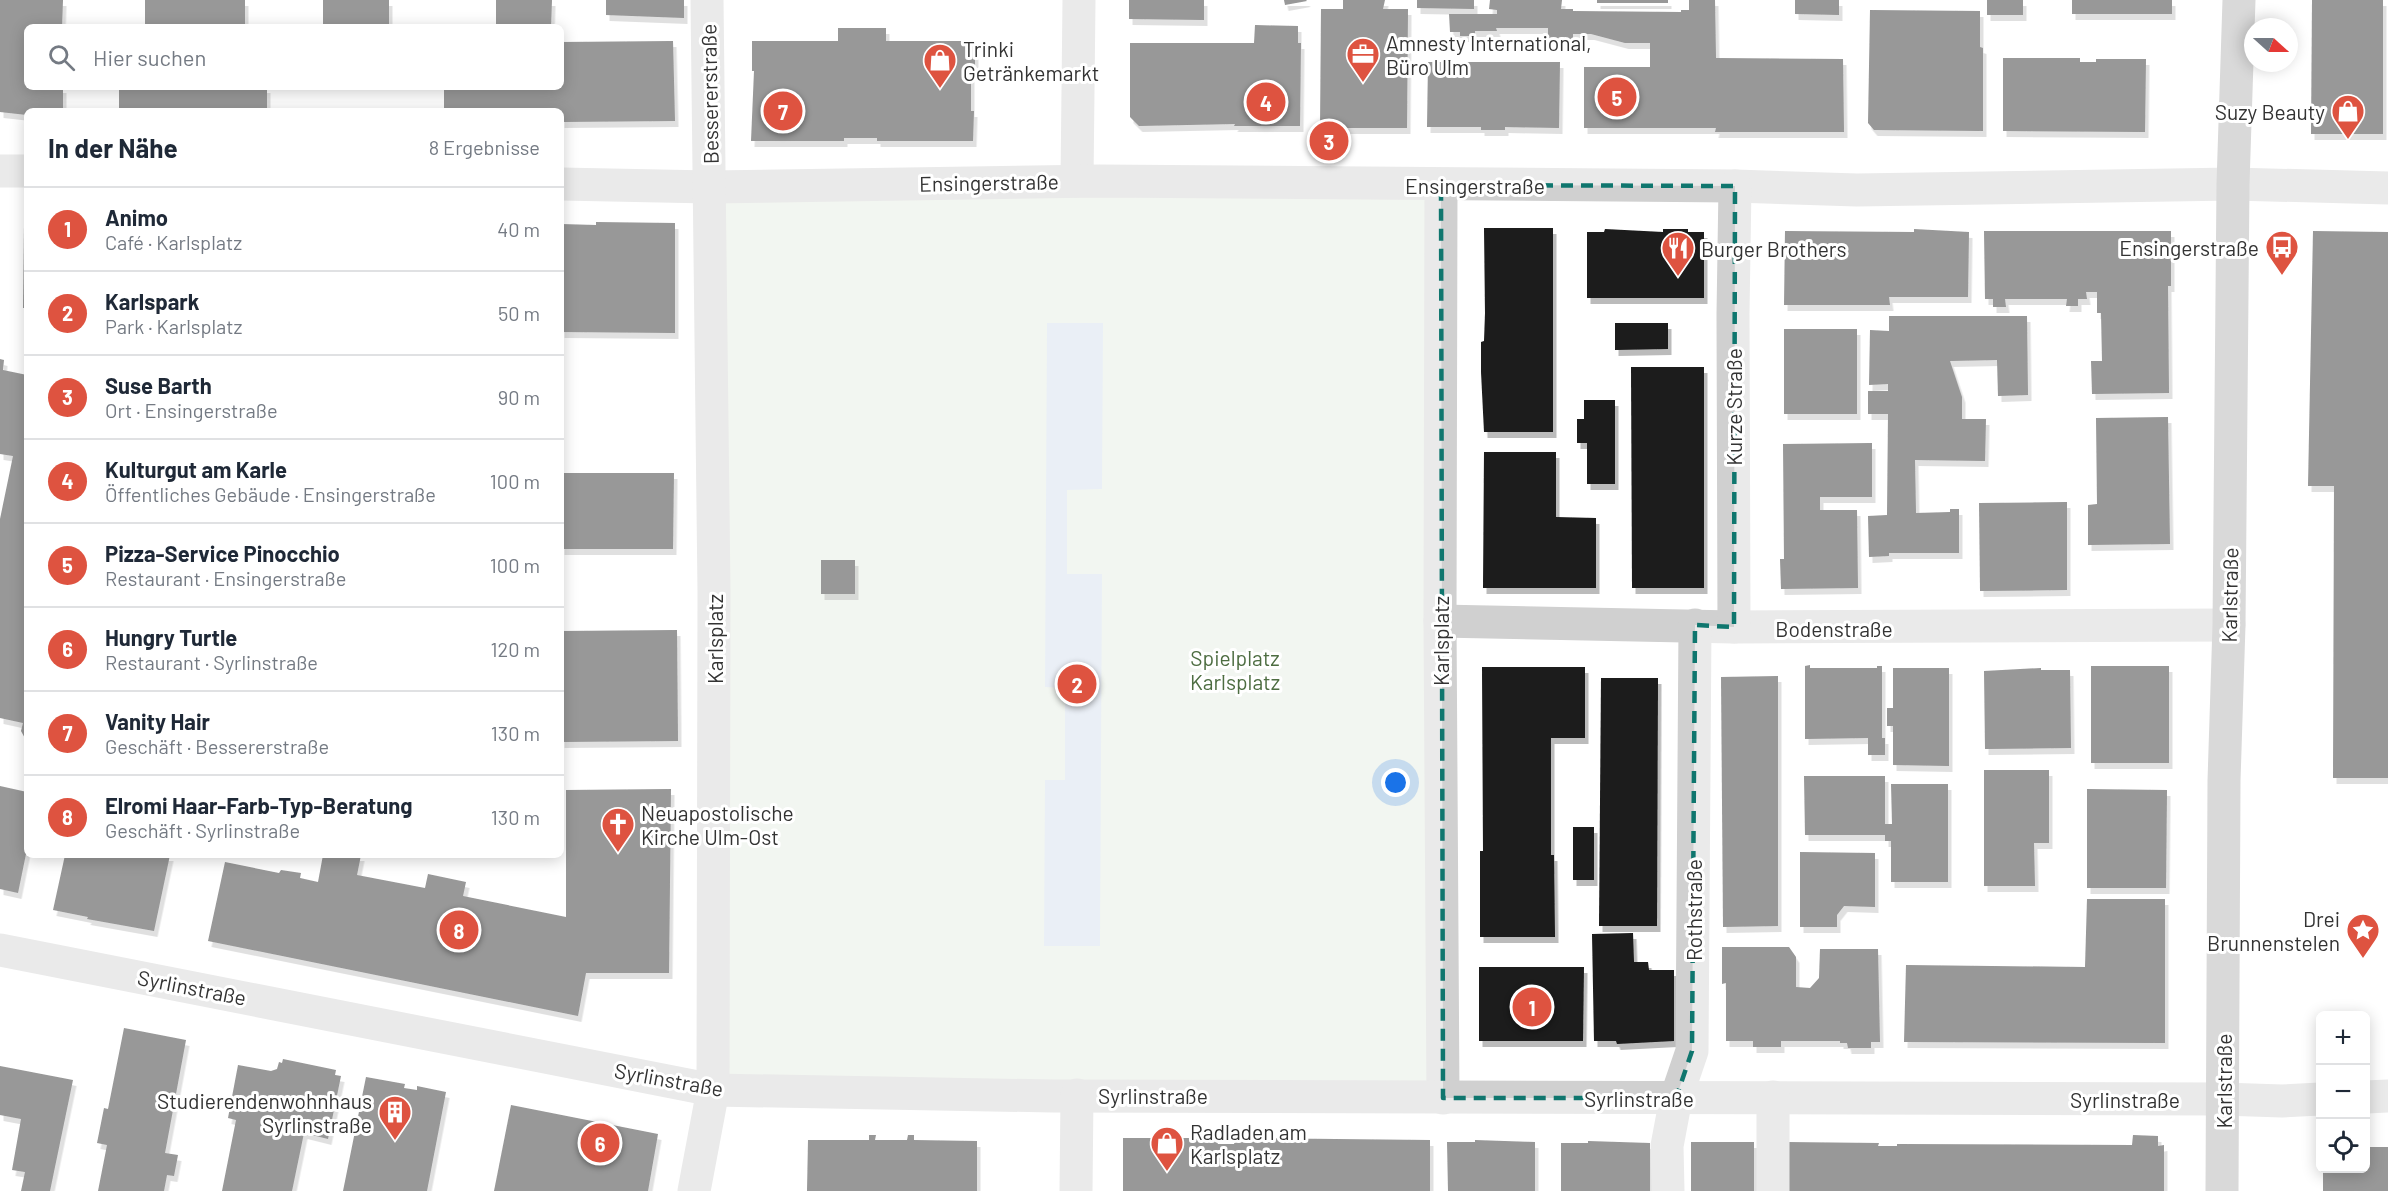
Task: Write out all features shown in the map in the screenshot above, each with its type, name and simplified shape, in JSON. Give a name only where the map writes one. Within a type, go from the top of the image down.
[{"type":"main road","name":"Karlstraße","points":[[2222,1191],[2224,781],[2229,625],[2233,184],[2239,0]]},
{"type":"street","name":"Bessererstraße","points":[[707,0],[710,187]]},
{"type":"street","points":[[1077,181],[1079,0]]},
{"type":"street","points":[[0,171],[24,171]]},
{"type":"street","name":"Ensingerstraße","points":[[564,183],[710,187],[1077,181],[1735,186],[1857,190],[2233,184],[2388,188]]},
{"type":"street","name":"Karlsplatz","points":[[1441,185],[1440,621],[1443,1098]]},
{"type":"street","name":"Kurze Straße","points":[[1734,627],[1735,186]]},
{"type":"street","name":"Karlsplatz","points":[[694,1191],[713,1090],[714,724],[710,187]]},
{"type":"street","name":"Bodenstraße","points":[[1440,621],[1734,627],[1970,628],[2229,625]]},
{"type":"street","name":"Rothstraße","points":[[1668,1191],[1667,1146],[1676,1098],[1692,1051],[1695,625]]},
{"type":"street","name":"Syrlinstraße","points":[[0,950],[713,1090],[1443,1098],[1773,1097],[2282,1101],[2316,1099]]},
{"type":"street","points":[[1076,1191],[1077,1095]]},
{"type":"street","points":[[2370,1097],[2388,1096]]},
{"type":"street","points":[[1773,1097],[1773,1191]]},
{"type":"highlighted area","points":[[1441,185],[1735,186],[1734,627],[1695,625],[1692,1051],[1676,1098],[1443,1098]]},
{"type":"green space","name":"Spielplatz Karlsplatz","points":[[1441,185],[1443,1098],[713,1090],[710,187]]},
{"type":"water","points":[[1047,323],[1103,323],[1102,489],[1067,490],[1067,574],[1102,574],[1100,946],[1044,946],[1045,780],[1065,780],[1065,688],[1045,687]]},
{"type":"building","points":[[0,0],[63,0],[62,24],[24,24],[24,90],[63,90],[63,108],[24,108],[24,115],[0,112]]},
{"type":"building","points":[[145,0],[245,0],[245,24],[145,24]]},
{"type":"building","points":[[323,0],[389,0],[389,24],[323,24]]},
{"type":"building","points":[[496,0],[552,0],[551,24],[496,24]]},
{"type":"building","points":[[606,0],[684,0],[684,18],[606,15]]},
{"type":"building","points":[[1129,0],[1204,0],[1204,20],[1129,19]]},
{"type":"building","points":[[1284,0],[1306,0],[1307,1],[1285,5]]},
{"type":"building","points":[[1343,0],[1385,0],[1383,9],[1408,9],[1407,128],[1320,128],[1321,9],[1343,9]]},
{"type":"building","points":[[1417,0],[1474,0],[1474,9],[1417,8]]},
{"type":"building","points":[[1490,0],[1562,0],[1561,9],[1573,9],[1573,11],[1681,12],[1681,10],[1689,10],[1689,0],[1715,0],[1716,58],[1843,59],[1844,132],[1715,132],[1716,128],[1584,128],[1584,67],[1650,67],[1650,43],[1625,43],[1591,34],[1573,34],[1573,43],[1548,42],[1548,28],[1496,28],[1497,31],[1475,31],[1475,36],[1460,36],[1460,32],[1450,32],[1449,14],[1497,14],[1497,10],[1489,9]]},
{"type":"building","points":[[1597,0],[1668,0],[1668,3],[1597,3]]},
{"type":"building","points":[[1795,0],[1839,0],[1839,15],[1795,14]]},
{"type":"building","points":[[1987,0],[2023,0],[2023,15],[1987,15]]},
{"type":"building","points":[[2072,0],[2172,0],[2172,14],[2072,14]]},
{"type":"building","points":[[2312,0],[2383,0],[2383,134],[2311,134]]},
{"type":"building","points":[[1870,10],[1980,11],[1980,47],[1983,48],[1983,131],[1874,130],[1868,123]]},
{"type":"building","points":[[1255,25],[1298,26],[1298,43],[1301,43],[1300,126],[1234,126],[1235,124],[1139,126],[1130,117],[1130,43],[1254,43]]},
{"type":"building","points":[[838,28],[886,28],[886,41],[975,41],[975,71],[971,71],[971,111],[974,111],[973,141],[877,141],[877,138],[844,138],[844,141],[751,141],[754,71],[752,71],[752,41],[838,41]]},
{"type":"building","points":[[673,41],[675,121],[564,122],[564,108],[444,108],[444,90],[564,90],[564,42]]},
{"type":"building","points":[[2003,58],[2080,58],[2080,62],[2096,62],[2096,59],[2146,59],[2145,132],[2003,131]]},
{"type":"building","points":[[1428,62],[1560,62],[1559,128],[1505,127],[1505,130],[1481,130],[1481,127],[1427,127]]},
{"type":"building","points":[[119,90],[267,90],[267,108],[119,108]]},
{"type":"building","points":[[596,222],[675,223],[675,333],[564,332],[564,224],[596,225]]},
{"type":"building","points":[[24,226],[24,308],[23,308]]},
{"type":"building","points":[[1484,228],[1553,228],[1553,432],[1484,432],[1481,342],[1484,341],[1485,313]]},
{"type":"building","points":[[1605,229],[1663,232],[1663,229],[1688,229],[1688,232],[1704,232],[1704,298],[1587,298],[1587,232],[1604,232]]},
{"type":"building","points":[[1914,229],[1969,232],[1968,297],[1889,297],[1890,305],[1784,305],[1785,231],[1914,232]]},
{"type":"building","points":[[1984,231],[2171,231],[2171,286],[2168,286],[2169,393],[2092,394],[2091,361],[2102,361],[2101,313],[2097,313],[2097,292],[2086,292],[2087,299],[2078,299],[2078,306],[2066,306],[2067,299],[2005,299],[2006,307],[1993,307],[1993,299],[1985,299]]},
{"type":"building","points":[[2313,231],[2388,232],[2388,778],[2333,778],[2334,486],[2308,486]]},
{"type":"building","points":[[1889,316],[2027,316],[2028,395],[1998,396],[1997,360],[1950,361],[1962,397],[1962,419],[1986,419],[1985,461],[1915,460],[1916,513],[1950,512],[1950,509],[1959,509],[1959,553],[1889,553],[1889,556],[1869,557],[1868,516],[1887,515],[1888,414],[1868,414],[1868,391],[1888,391],[1888,384],[1869,385],[1870,330],[1889,331]]},
{"type":"building","points":[[1615,323],[1668,323],[1668,349],[1615,350]]},
{"type":"building","points":[[1784,329],[1857,329],[1857,414],[1784,414]]},
{"type":"building","points":[[0,359],[4,360],[3,370],[24,374],[24,736],[21,731],[23,723],[0,718],[0,519],[13,456],[0,454]]},
{"type":"building","points":[[1631,367],[1704,367],[1704,588],[1632,588]]},
{"type":"building","points":[[1584,400],[1615,400],[1615,484],[1587,484],[1587,443],[1577,443],[1577,419],[1584,419]]},
{"type":"building","points":[[2168,417],[2170,544],[2088,545],[2088,505],[2097,504],[2096,418]]},
{"type":"building","points":[[1872,443],[1872,497],[1820,497],[1820,510],[1857,510],[1858,588],[1781,589],[1780,559],[1784,559],[1783,444]]},
{"type":"building","points":[[1484,452],[1556,452],[1556,517],[1596,518],[1596,588],[1483,588]]},
{"type":"building","points":[[564,473],[674,473],[673,549],[564,549]]},
{"type":"building","points":[[2067,502],[2067,590],[1980,591],[1979,503]]},
{"type":"building","points":[[821,560],[855,560],[855,594],[821,594]]},
{"type":"building","points":[[677,630],[678,741],[564,742],[564,631]]},
{"type":"building","points":[[1810,665],[1810,668],[1877,668],[1877,666],[1882,666],[1882,738],[1885,738],[1885,755],[1868,755],[1868,738],[1805,739],[1805,666]]},
{"type":"building","points":[[2091,666],[2169,666],[2169,763],[2091,763]]},
{"type":"building","points":[[1482,667],[1585,667],[1585,738],[1551,738],[1551,855],[1554,855],[1555,937],[1480,937],[1480,851],[1483,851]]},
{"type":"building","points":[[1893,668],[1949,668],[1949,766],[1893,765],[1893,726],[1887,726],[1887,708],[1893,708]]},
{"type":"building","points":[[2041,668],[2041,670],[2070,670],[2071,748],[1985,749],[1984,671]]},
{"type":"building","points":[[1778,676],[1778,926],[1723,927],[1721,677]]},
{"type":"building","points":[[1601,678],[1658,678],[1657,926],[1599,926]]},
{"type":"building","points":[[1984,770],[2049,770],[2049,843],[2034,843],[2035,886],[1984,886]]},
{"type":"building","points":[[1804,776],[1885,776],[1885,824],[1892,824],[1891,784],[1948,784],[1948,882],[1891,882],[1891,841],[1885,841],[1885,835],[1805,835]]},
{"type":"building","points":[[0,786],[24,791],[25,858],[18,893],[0,889]]},
{"type":"building","points":[[671,789],[669,973],[586,973],[578,1016],[208,941],[225,862],[279,873],[281,870],[301,873],[300,878],[318,882],[322,858],[360,858],[357,875],[425,888],[428,874],[466,882],[463,896],[566,917],[566,790]]},
{"type":"building","points":[[2087,789],[2167,790],[2166,888],[2087,888]]},
{"type":"building","points":[[1573,827],[1594,827],[1594,880],[1573,880]]},
{"type":"building","points":[[1800,852],[1875,853],[1875,907],[1844,906],[1837,915],[1837,927],[1800,927]]},
{"type":"building","points":[[64,858],[169,858],[154,931],[87,919],[88,917],[53,910]]},
{"type":"building","points":[[2087,899],[2165,899],[2165,1043],[1904,1042],[1906,965],[2085,967]]},
{"type":"building","points":[[1633,933],[1634,962],[1648,962],[1649,970],[1674,970],[1674,1041],[1617,1044],[1616,1041],[1594,1041],[1592,934]]},
{"type":"building","points":[[1722,947],[1789,947],[1796,957],[1796,987],[1810,988],[1819,978],[1820,949],[1878,949],[1880,1042],[1871,1042],[1871,1048],[1848,1048],[1847,1043],[1840,1043],[1840,1041],[1781,1041],[1781,1047],[1753,1047],[1753,1041],[1726,1041],[1726,983],[1722,984]]},
{"type":"building","points":[[1479,967],[1584,967],[1583,1041],[1479,1041]]},
{"type":"building","points":[[124,1028],[186,1040],[165,1153],[178,1155],[174,1176],[167,1175],[164,1191],[98,1191],[107,1145],[97,1143],[104,1108],[108,1109]]},
{"type":"building","points":[[283,1059],[336,1070],[335,1075],[341,1076],[328,1139],[304,1133],[292,1191],[222,1191],[236,1120],[228,1118],[238,1065],[271,1071],[277,1069],[279,1062],[282,1063]]},
{"type":"building","points":[[0,1066],[73,1080],[50,1191],[21,1191],[25,1172],[12,1170],[21,1119],[0,1115]]},
{"type":"building","name":"Studierendenwohnhaus Syrlinstraße","points":[[366,1077],[405,1084],[404,1088],[417,1090],[417,1086],[446,1092],[427,1191],[343,1191]]},
{"type":"building","points":[[511,1105],[658,1134],[648,1191],[494,1191]]},
{"type":"building","points":[[869,1135],[876,1135],[875,1140],[907,1140],[908,1135],[914,1135],[914,1140],[977,1141],[977,1191],[807,1191],[808,1140],[869,1140]]},
{"type":"building","points":[[2133,1135],[2158,1136],[2158,1146],[2164,1145],[2164,1191],[1786,1191],[1786,1142],[1879,1143],[1878,1146],[1897,1146],[1897,1144],[2132,1145]]},
{"type":"building","points":[[1123,1138],[1215,1138],[1218,1144],[1234,1144],[1236,1138],[1430,1140],[1430,1191],[1123,1191]]},
{"type":"building","points":[[1475,1140],[1535,1142],[1535,1191],[1448,1191],[1447,1142],[1475,1142]]},
{"type":"building","points":[[1588,1141],[1650,1143],[1650,1191],[1561,1191],[1561,1143],[1588,1143]]},
{"type":"building","points":[[1691,1142],[1754,1142],[1754,1191],[1691,1191]]},
{"type":"building","points":[[2370,1147],[2388,1147],[2388,1191],[2323,1191],[2323,1173],[2370,1173]]},
{"type":"place","name":"Amnesty International, Büro Ulm","points":[[1363,83]]},
{"type":"place","name":"Trinki Getränkemarkt","points":[[940,89]]},
{"type":"place","name":"Pizza-Service Pinocchio","points":[[1617,97]]},
{"type":"place","name":"Kulturgut am Karle","points":[[1266,102]]},
{"type":"place","name":"Vanity Hair","points":[[783,111]]},
{"type":"place","name":"Suzy Beauty","points":[[2348,140]]},
{"type":"place","name":"Suse Barth","points":[[1329,141]]},
{"type":"place","name":"Ensingerstraße","points":[[2282,276]]},
{"type":"place","name":"Burger Brothers","points":[[1678,277]]},
{"type":"place","name":"Karlspark","points":[[1077,684]]},
{"type":"place","name":"Neuapostolische Kirche Ulm-Ost","points":[[618,853]]},
{"type":"place","name":"Elromi Haar-Farb-Typ-Beratung","points":[[459,930]]},
{"type":"place","name":"Drei Brunnenstelen","points":[[2363,959]]},
{"type":"place","name":"Animo","points":[[1532,1007]]},
{"type":"place","name":"Studierendenwohnhaus Syrlinstraße","points":[[395,1141]]},
{"type":"place","name":"Hungry Turtle","points":[[600,1143]]},
{"type":"place","name":"Radladen am Karlsplatz","points":[[1167,1172]]}]
